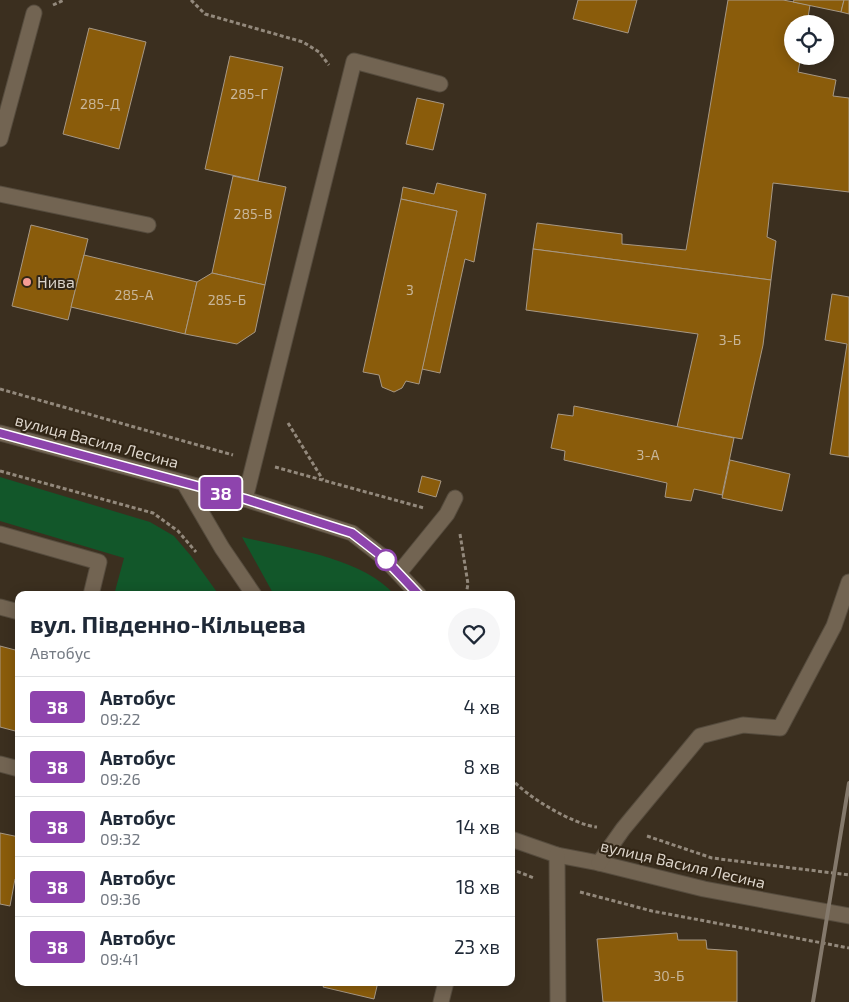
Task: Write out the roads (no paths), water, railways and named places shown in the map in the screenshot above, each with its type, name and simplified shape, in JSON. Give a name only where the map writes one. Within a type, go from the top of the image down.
[{"type":"street","points":[[0,139],[34,13]]},
{"type":"street","points":[[245,499],[354,61],[440,84]]},
{"type":"street","points":[[0,194],[148,225]]},
{"type":"street","name":"вулиця Василя Лесина","points":[[0,433],[245,499],[352,533],[383,557],[415,591]]},
{"type":"street","name":"вулиця Василя Лесина","points":[[184,483],[222,548],[251,591]]},
{"type":"street","points":[[399,573],[447,514],[455,498]]},
{"type":"street","points":[[0,534],[99,562],[92,591]]},
{"type":"street","points":[[599,863],[623,829],[700,736],[744,725],[780,728],[834,626],[849,582]]},
{"type":"street","points":[[0,607],[15,611]]},
{"type":"street","points":[[0,764],[15,768]]},
{"type":"street","name":"вулиця Василя Лесина","points":[[515,840],[557,855],[599,863],[704,889],[849,916]]},
{"type":"street","points":[[557,855],[558,1002]]},
{"type":"street","points":[[441,1002],[445,986]]},
{"type":"railway","points":[[813,1002],[849,783]]},
{"type":"place","name":"Нива","points":[[27,282]]}]
